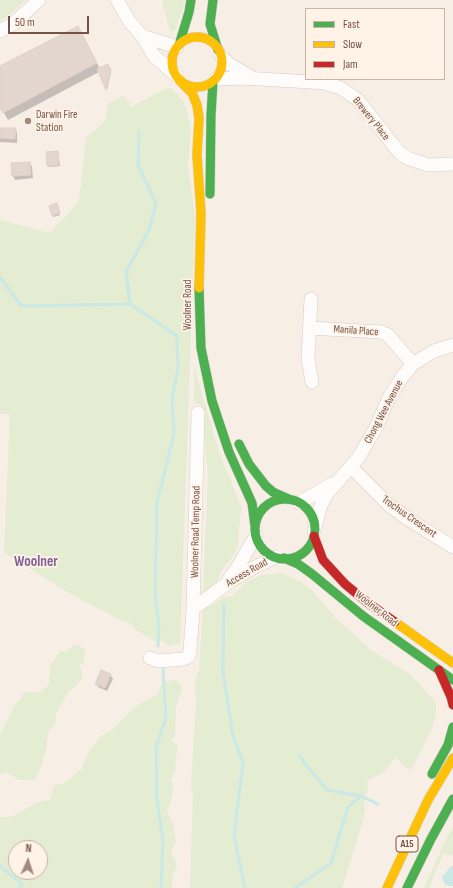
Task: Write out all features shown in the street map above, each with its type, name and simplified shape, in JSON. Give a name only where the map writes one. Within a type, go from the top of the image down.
[{"type":"main road","points":[[192,0],[178,46],[173,54],[172,61],[173,68],[178,78],[187,85],[199,87],[205,86],[214,80],[221,68],[220,53],[210,24],[213,0]]},
{"type":"main road","points":[[178,46],[187,40],[198,38],[210,41],[220,53]]},
{"type":"main road","name":"Woolner Road","points":[[178,78],[192,93],[197,104],[199,118],[197,155],[202,213],[199,303],[201,348],[212,402],[229,452],[252,503],[256,531]]},
{"type":"main road","points":[[210,205],[211,127],[214,80]]},
{"type":"main road","name":"Woolner Road","points":[[209,264],[208,303],[210,334]]},
{"type":"main road","points":[[236,438],[249,464],[259,478],[274,492],[294,501],[310,512],[314,523],[314,533],[309,546],[302,553],[294,557],[280,557],[264,550],[259,543],[256,531],[257,518],[265,506],[276,500],[294,501]]},
{"type":"main road","name":"Woolner Road","points":[[314,533],[323,560],[336,576],[368,603],[453,662]]},
{"type":"main road","name":"Woolner Road","points":[[280,557],[298,564],[363,616],[453,680]]},
{"type":"main road","points":[[440,654],[453,657]]},
{"type":"main road","points":[[438,670],[453,705]]},
{"type":"main road","points":[[428,800],[430,778],[448,745],[453,727]]},
{"type":"main road","name":"A15","points":[[387,888],[428,800],[453,758]]},
{"type":"main road","name":"A15","points":[[407,888],[453,799]]},
{"type":"street","points":[[0,31],[14,23],[39,0]]},
{"type":"street","points":[[117,0],[132,25],[142,36],[154,56],[178,78]]},
{"type":"street","points":[[142,36],[178,46]]},
{"type":"street","points":[[220,53],[234,68],[250,77],[260,80]]},
{"type":"street","name":"Brewery Place","points":[[214,80],[243,78],[318,82],[341,88],[358,100],[398,151],[407,158],[428,165],[453,164]]},
{"type":"street","points":[[310,299],[308,359],[312,382]]},
{"type":"street","name":"Manila Place","points":[[309,328],[381,332],[388,335],[413,364]]},
{"type":"street","name":"Chong Wee Avenue","points":[[314,533],[324,499],[330,489],[347,471],[370,440],[393,390],[403,376],[413,364],[430,353],[453,345]]},
{"type":"street","name":"Woolner Road Temp Road","points":[[150,658],[158,661],[184,660],[189,656],[190,651],[193,609],[198,413]]},
{"type":"street","name":"Chong Wee Avenue","points":[[294,501],[329,486],[347,471]]},
{"type":"street","name":"Trochus Crescent","points":[[347,471],[408,519],[453,547]]},
{"type":"street","name":"Access Road","points":[[218,590],[237,568],[256,531]]},
{"type":"street","name":"Access Road","points":[[193,609],[247,571],[280,557]]},
{"type":"green space","points":[[0,0],[26,0],[0,21]]},
{"type":"green space","points":[[162,0],[185,0],[176,29],[170,32]]},
{"type":"green space","points":[[171,88],[184,102],[191,127],[188,166],[195,216],[180,644],[168,646],[163,641],[154,641],[136,630],[131,624],[72,595],[4,552],[10,414],[0,414],[0,220],[50,233],[79,202],[86,138],[101,125],[106,118],[108,103],[124,95],[131,107],[165,89]]},
{"type":"green space","points":[[194,366],[218,449],[241,507],[238,545],[233,556],[220,573],[217,583],[207,593],[203,593],[208,475],[201,405],[194,401]]},
{"type":"green space","points":[[281,573],[310,588],[336,618],[372,651],[411,675],[436,703],[436,714],[432,729],[411,770],[404,766],[396,757],[383,773],[367,781],[368,789],[364,800],[365,808],[363,821],[342,888],[190,888],[193,794],[191,785],[196,704],[195,685],[199,670],[203,608],[211,606],[226,596],[232,596],[246,582],[262,575]]},
{"type":"green space","points":[[74,644],[85,649],[84,662],[80,665],[82,678],[75,687],[69,691],[56,713],[56,723],[48,733],[46,750],[40,770],[35,780],[19,780],[6,772],[0,774],[0,735],[14,706],[26,692],[40,692],[49,685],[51,664],[60,651],[66,652]]},
{"type":"green space","points":[[176,680],[182,688],[176,708],[175,737],[170,740],[178,745],[175,762],[176,769],[171,780],[173,788],[172,799],[167,811],[173,824],[176,842],[171,850],[177,866],[173,874],[172,888],[0,888],[0,817],[9,817],[18,814],[37,802],[50,800],[54,785],[65,783],[81,769],[90,750],[101,736],[113,729],[139,704],[158,694],[162,682]]},
{"type":"green space","points":[[453,827],[453,855],[443,854],[430,885],[431,888],[424,888],[446,839]]},
{"type":"water","points":[[452,865],[453,886],[445,885],[442,877]]},
{"type":"building","points":[[78,26],[97,63],[3,113],[0,108],[0,66]]},
{"type":"building","points":[[108,64],[111,70],[106,90],[97,69]]},
{"type":"building","points":[[0,128],[16,128],[15,139],[0,138]]},
{"type":"building","points":[[58,151],[59,165],[47,166],[46,152]]},
{"type":"building","points":[[30,162],[31,175],[12,176],[11,163]]},
{"type":"building","points":[[57,203],[60,213],[52,216],[49,206]]},
{"type":"building","points":[[101,670],[111,674],[105,688],[95,684]]},
{"type":"waterway","points":[[139,132],[138,165],[156,203],[149,230],[126,272],[130,304],[177,336],[178,368],[172,400],[174,434],[157,503],[155,594],[159,626],[158,646]]},
{"type":"waterway","points":[[0,277],[21,306],[130,304]]},
{"type":"waterway","points":[[224,604],[223,673],[233,736],[243,762],[234,836],[245,888]]},
{"type":"waterway","points":[[161,888],[163,840],[157,800],[156,747],[166,718],[163,669]]},
{"type":"waterway","points":[[299,756],[327,790],[361,796],[378,804]]},
{"type":"waterway","points":[[295,888],[331,863],[348,807],[361,796]]},
{"type":"waterway","points":[[0,866],[22,884],[20,888]]},
{"type":"traffic: fast","points":[[179,45],[191,0]]},
{"type":"traffic: fast","points":[[213,0],[210,24],[218,50]]},
{"type":"traffic: fast","points":[[210,194],[213,81]]},
{"type":"traffic: fast","points":[[199,288],[201,348],[212,401],[229,452],[252,503],[255,526]]},
{"type":"traffic: fast","points":[[239,444],[249,464],[266,486],[273,492],[289,499]]},
{"type":"traffic: fast","points":[[285,499],[301,504],[306,508],[310,513],[315,529],[310,545],[306,550],[301,554],[285,559],[269,554],[264,550],[260,545],[255,529],[260,513],[264,508],[269,504],[285,499]]},
{"type":"traffic: fast","points":[[284,558],[298,564],[312,574],[363,616],[453,680]]},
{"type":"traffic: fast","points":[[432,774],[448,745],[453,727]]},
{"type":"traffic: fast","points":[[407,888],[453,799]]},
{"type":"traffic: slow","points":[[197,37],[211,41],[218,48],[222,62],[218,76],[211,83],[197,87],[183,83],[176,76],[172,62],[176,48],[183,41],[197,37]]},
{"type":"traffic: slow","points":[[180,81],[192,93],[197,105],[199,118],[197,155],[201,213],[199,288]]},
{"type":"traffic: slow","points":[[395,622],[453,663]]},
{"type":"traffic: slow","points":[[387,888],[428,800],[453,758]]},
{"type":"traffic: jam","points":[[314,536],[323,560],[345,584],[368,603],[395,622]]},
{"type":"traffic: jam","points":[[439,670],[453,705]]},
{"type":"place","name":"Darwin Fire Station","points":[[28,121]]},
{"type":"district","name":"Woolner","points":[[36,562]]}]
